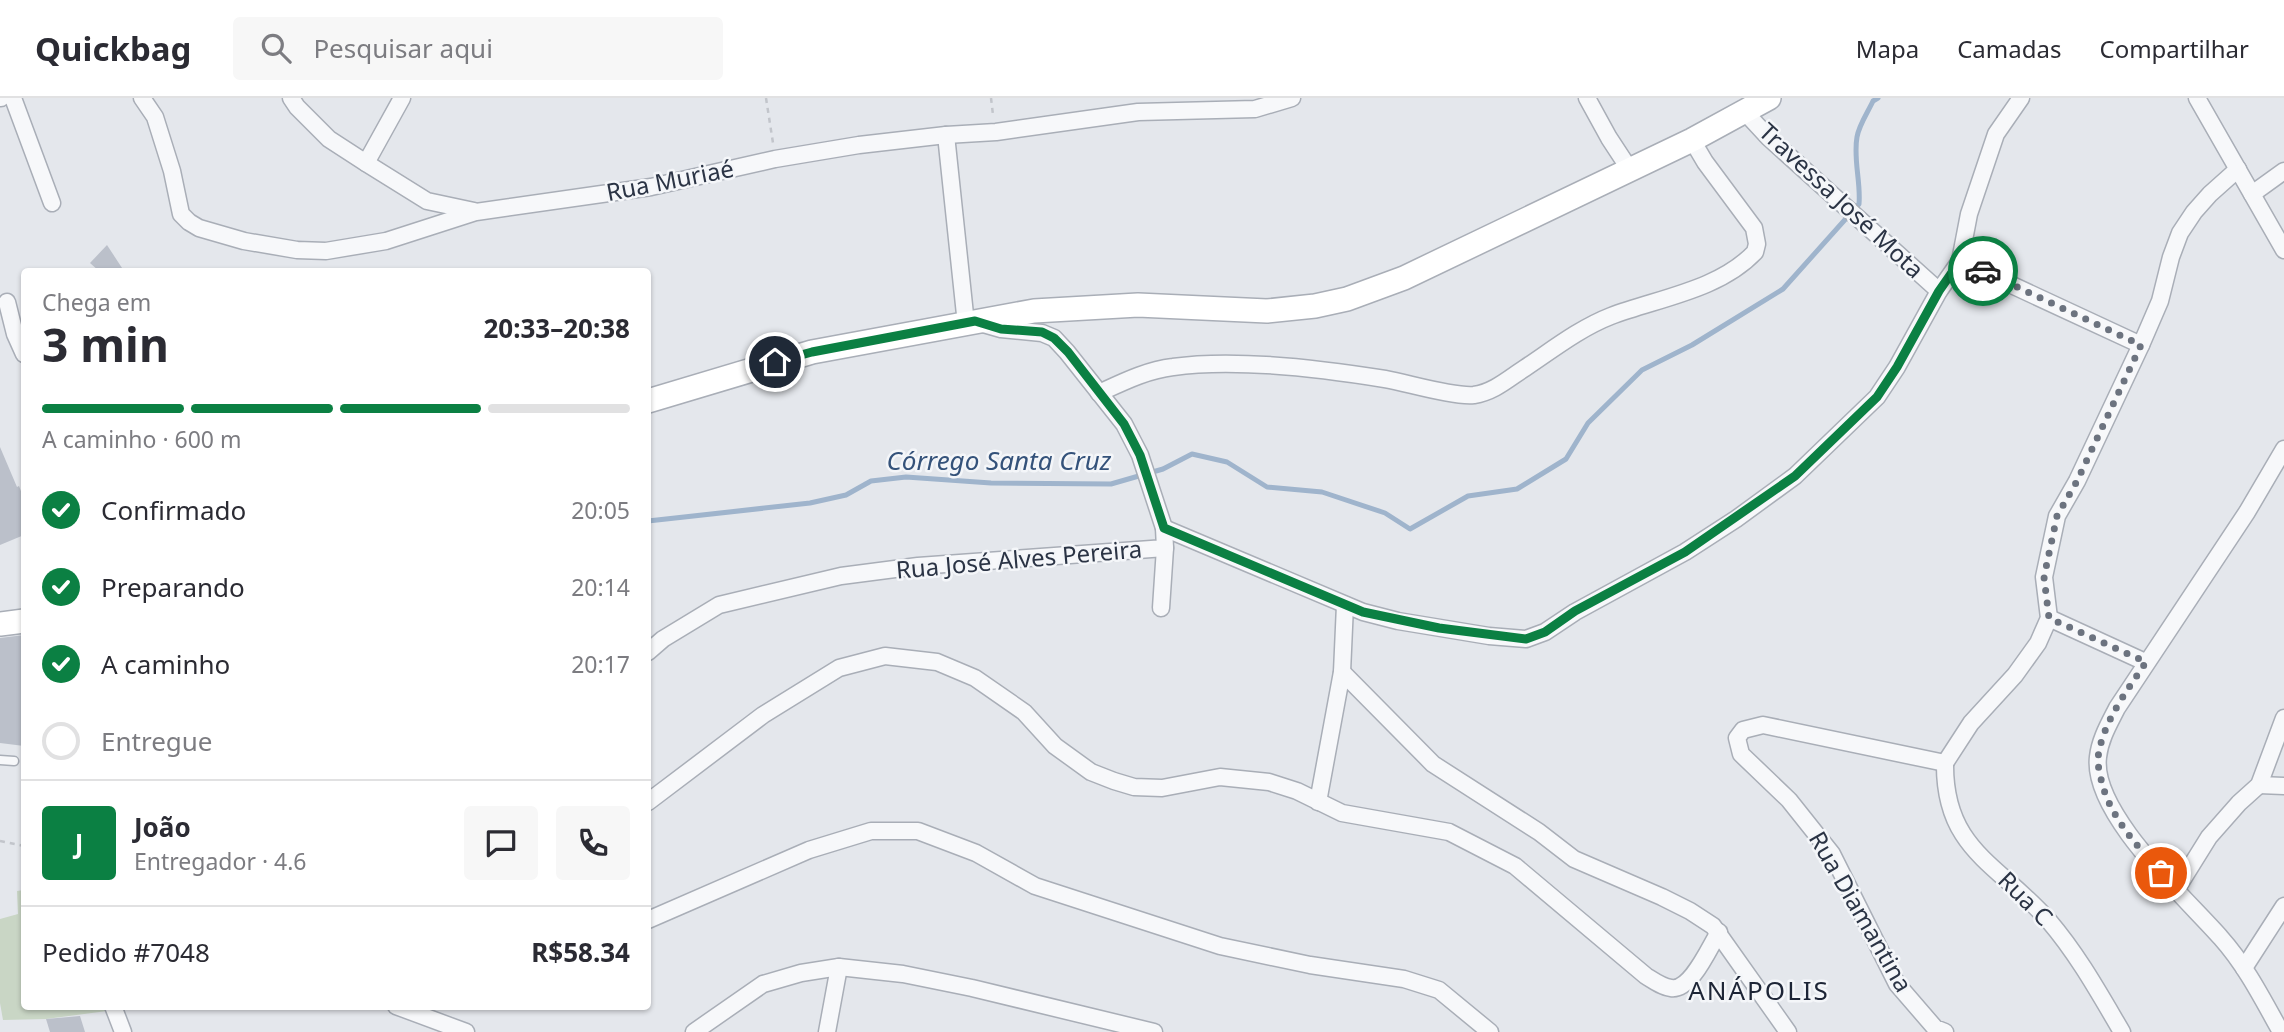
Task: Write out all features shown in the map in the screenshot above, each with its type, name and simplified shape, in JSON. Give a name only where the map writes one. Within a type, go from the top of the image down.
[{"type":"street","points":[[13,98],[52,204]]},
{"type":"street","name":"Rua Muriaé","points":[[142,98],[155,117],[172,171],[181,214],[189,222],[199,228],[244,241],[297,250],[326,251],[386,241],[476,212],[651,187],[775,159],[1138,112],[1255,109],[1292,98]]},
{"type":"street","points":[[291,98],[328,139],[366,163],[428,201],[476,212]]},
{"type":"street","points":[[366,163],[402,98]]},
{"type":"street","points":[[1587,98],[1630,170]]},
{"type":"street","points":[[651,400],[812,352],[1034,311],[1138,305],[1267,311],[1336,301],[1404,278],[1692,140],[1769,98]]},
{"type":"street","name":"Rua José Alves Pereira","points":[[651,649],[663,639],[719,605],[841,576],[918,566],[1165,548],[1164,528],[1345,605],[1398,621],[1489,636],[1526,639],[1545,632],[1575,611],[1685,552],[1795,476],[1877,397],[1897,367],[1939,291],[1960,261],[1972,205],[1996,134],[2021,98]]},
{"type":"street","points":[[2197,98],[2284,250]]},
{"type":"street","name":"Travessa José Mota","points":[[1744,111],[1769,138],[1939,291]]},
{"type":"street","points":[[946,135],[970,323]]},
{"type":"street","points":[[1099,393],[1136,376],[1172,367],[1212,364],[1284,368],[1383,379],[1456,394],[1473,395],[1495,389],[1568,339],[1609,317],[1685,293],[1728,273],[1755,251],[1757,244],[1754,228],[1704,162],[1692,140]]},
{"type":"street","points":[[1945,763],[1971,723],[2015,675],[2038,643],[2049,618],[2044,577],[2057,516],[2077,481],[2141,345],[2160,301],[2180,233],[2194,212],[2238,169]]},
{"type":"street","points":[[2252,194],[2284,171]]},
{"type":"street","points":[[1960,261],[2141,345]]},
{"type":"street","points":[[7,302],[20,332]]},
{"type":"street","points":[[970,323],[1001,329],[1042,332],[1054,338],[1124,424],[1140,455],[1164,528]]},
{"type":"street","points":[[2281,1032],[2244,968],[2222,939],[2176,890],[2114,815],[2103,787],[2097,760],[2103,737],[2117,708],[2247,512],[2284,449]]},
{"type":"street","points":[[1161,608],[1165,548]]},
{"type":"street","points":[[1318,802],[1342,672],[1345,605]]},
{"type":"street","points":[[2049,618],[2146,662]]},
{"type":"street","points":[[0,624],[21,621]]},
{"type":"street","points":[[651,800],[763,715],[839,668],[885,656],[937,662],[975,678],[1024,712],[1055,746],[1091,772],[1114,781],[1134,787],[1162,788],[1220,777],[1269,782],[1297,791],[1342,813],[1449,832],[1515,866],[1646,976],[1670,988],[1678,988],[1689,982],[1719,932]]},
{"type":"street","points":[[1342,672],[1433,764],[1508,811],[1574,859],[1690,911],[1719,932],[1786,1031]]},
{"type":"street","points":[[2176,890],[2209,837],[2259,785],[2284,718]]},
{"type":"street","name":"Rua Diamantina","points":[[1938,1031],[1897,985],[1832,854],[1789,800],[1741,754],[1737,747],[1737,738],[1743,730],[1763,725],[1945,763]]},
{"type":"street","name":"Rua C","points":[[1945,763],[1944,782],[1958,829],[1972,848],[2048,920],[2081,963],[2122,1032]]},
{"type":"street","points":[[2259,785],[2284,786]]},
{"type":"street","points":[[651,919],[809,850],[871,831],[918,831],[976,853],[1035,886],[1220,946],[1310,965],[1404,979],[1439,990],[1490,1032]]},
{"type":"street","points":[[2244,968],[2284,906]]},
{"type":"street","points":[[827,1032],[839,967]]},
{"type":"street","points":[[694,1032],[764,985],[801,973],[839,967],[914,976],[1095,1025],[1154,1032]]},
{"type":"street","points":[[115,1010],[123,1032]]},
{"type":"street","points":[[407,1010],[450,1029],[466,1032]]},
{"type":"street","points":[[416,1013],[423,1010]]},
{"type":"lane","points":[[0,760],[14,761]]},
{"type":"path","points":[[766,98],[775,159]]},
{"type":"path","points":[[0,841],[21,845]]},
{"type":"green space","points":[[21,890],[21,1010],[107,1011],[46,1019],[3,1020],[0,1003],[0,919],[18,914],[17,891]]},
{"type":"building","points":[[107,245],[122,268],[96,268],[90,263]]},
{"type":"building","points":[[0,447],[21,491],[21,536],[0,545]]},
{"type":"building","points":[[21,635],[21,746],[0,743],[0,638]]},
{"type":"building","points":[[80,1016],[85,1032],[50,1032],[46,1019]]},
{"type":"waterway","name":"Córrego Santa Cruz","points":[[651,521],[810,503],[846,495],[871,481],[906,477],[991,483],[1111,484],[1163,469],[1192,454],[1227,462],[1267,487],[1322,492],[1385,513],[1410,529],[1468,496],[1517,489],[1566,459],[1588,423],[1642,370],[1692,345],[1783,289],[1859,204],[1857,137],[1873,101],[1878,98]]},
{"type":"way so far","points":[[1983,271],[2141,345],[2077,481],[2057,516],[2044,577],[2049,618],[2146,662],[2117,708],[2103,737],[2097,760],[2103,787],[2114,815],[2161,873]]},
{"type":"district","name":"ANÁPOLIS","points":[[1759,991]]},
{"type":"route","points":[[775,362],[812,352],[975,321],[1001,329],[1042,332],[1054,338],[1068,352],[1124,424],[1140,455],[1164,528],[1363,612],[1439,628],[1526,639],[1545,632],[1575,611],[1685,552],[1795,476],[1877,397],[1897,367],[1939,291],[1960,261],[1983,271]]}]
